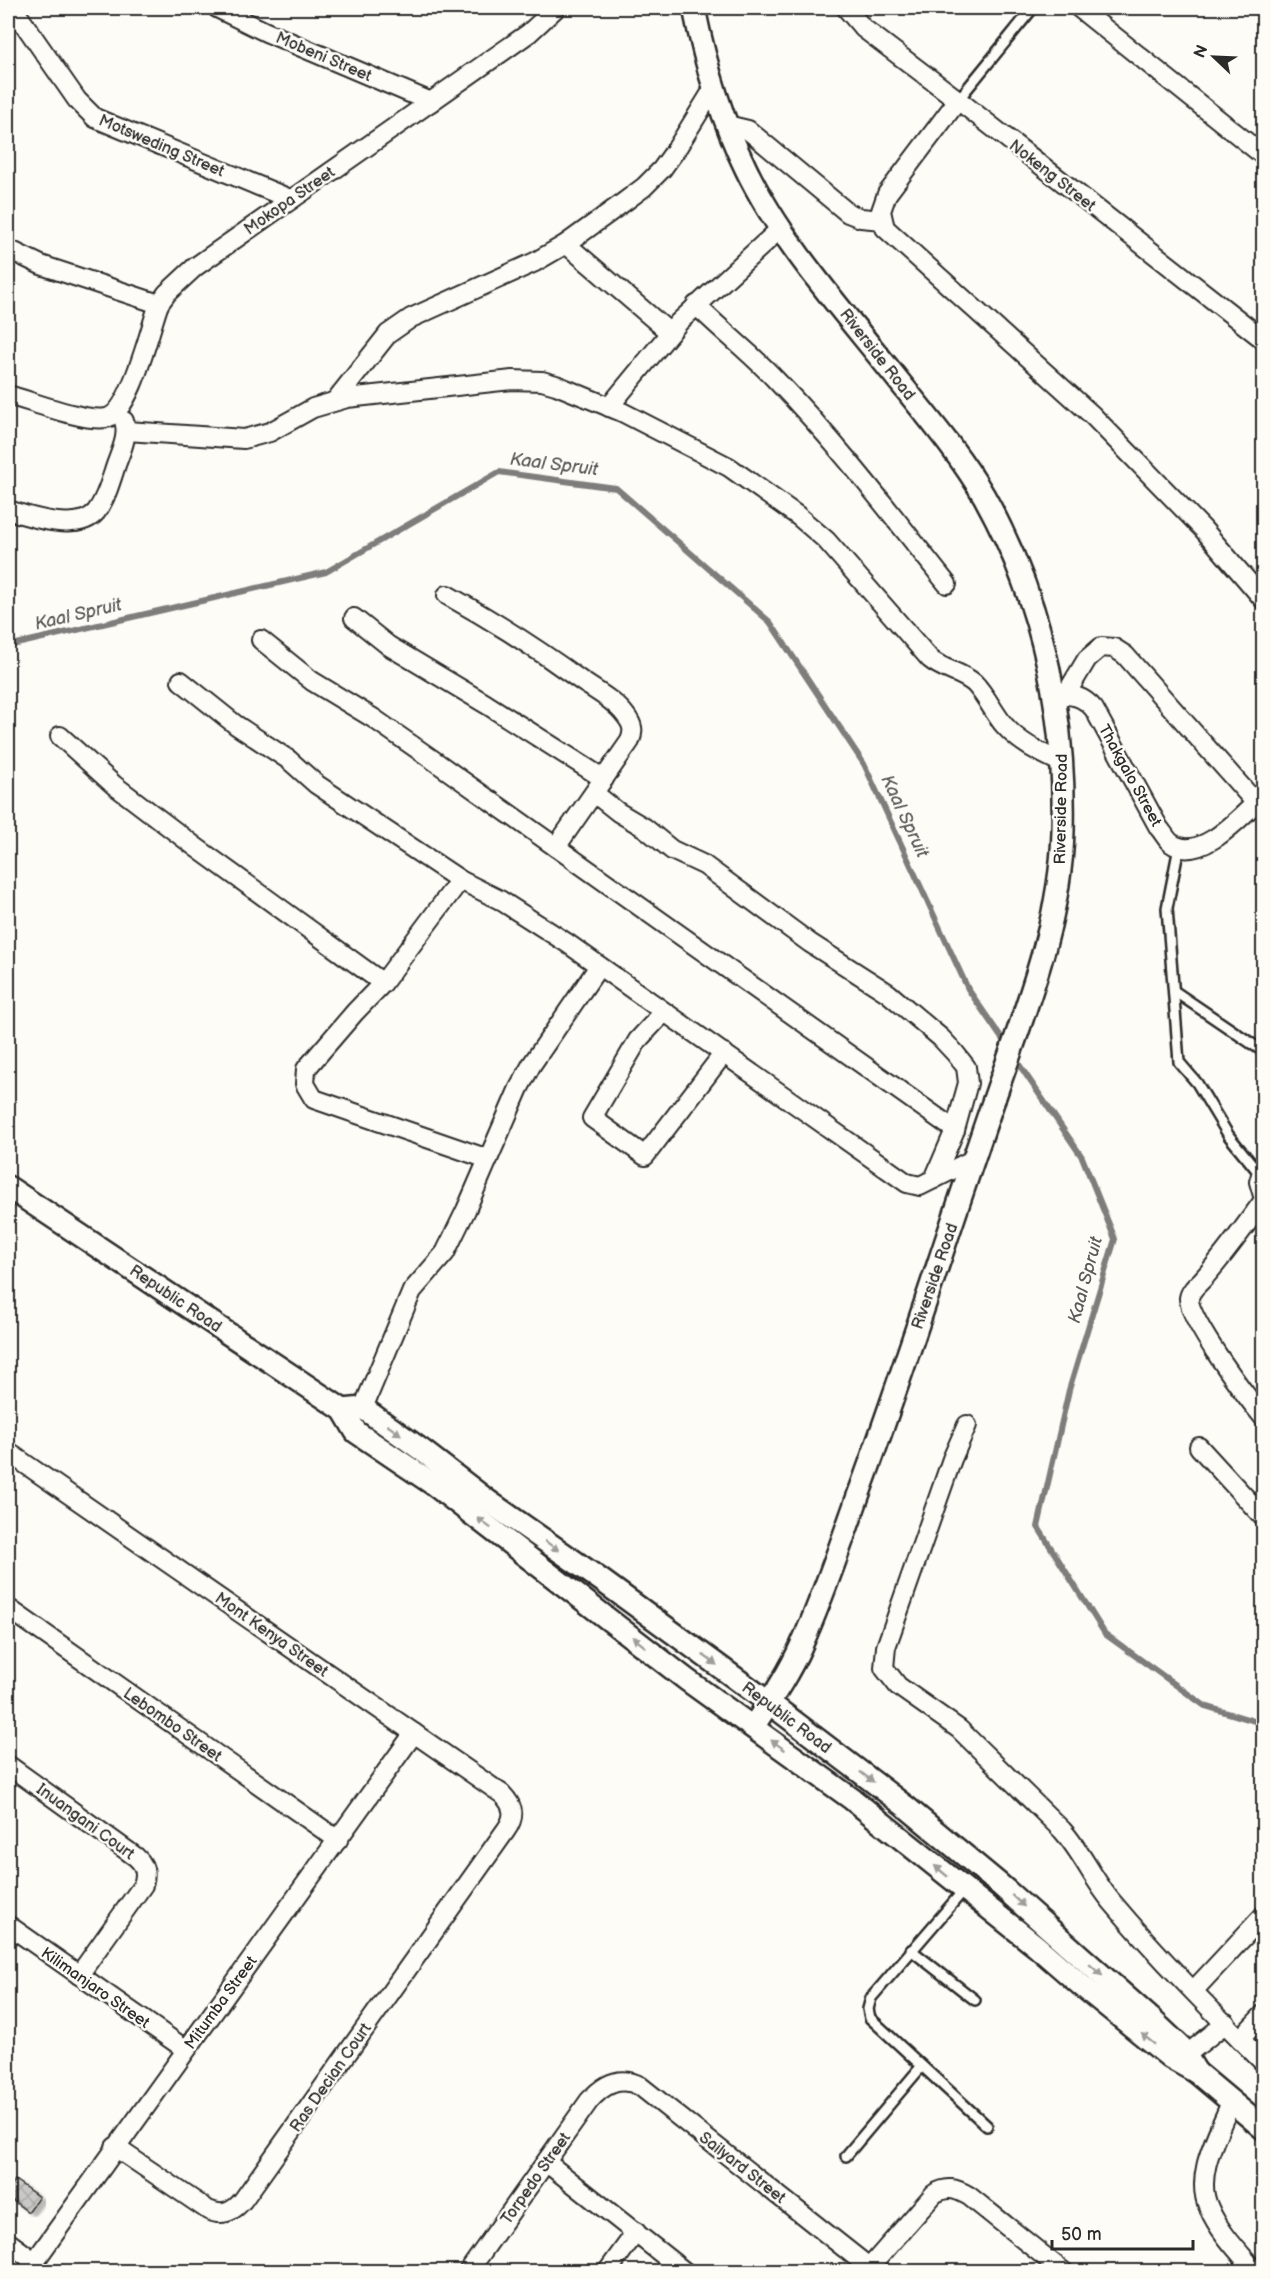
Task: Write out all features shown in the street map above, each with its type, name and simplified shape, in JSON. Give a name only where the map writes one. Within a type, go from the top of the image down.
[{"type":"street","name":"Motsweding Street","points":[[13,8],[77,100],[95,118],[290,199]]},
{"type":"street","name":"Mobeni Street","points":[[218,8],[266,32],[431,102]]},
{"type":"street","name":"Mokopa Street","points":[[159,304],[167,293],[195,267],[529,33],[556,8]]},
{"type":"street","name":"Riverside Road","points":[[694,8],[714,88],[747,171],[781,228],[825,288],[959,458],[984,496],[1017,566],[1061,694],[1063,834],[1052,918],[1039,966],[874,1453],[821,1597],[801,1647],[784,1679],[753,1727]]},
{"type":"street","name":"Nokeng Street","points":[[846,8],[863,28],[1263,340]]},
{"type":"street","points":[[1079,8],[1263,156]]},
{"type":"street","points":[[335,401],[388,334],[398,326],[411,318],[517,271],[566,244],[644,187],[677,148],[714,88]]},
{"type":"street","points":[[958,100],[887,194],[881,211],[882,220],[890,234],[1124,446],[1203,529],[1263,600]]},
{"type":"street","points":[[727,125],[748,130],[848,213],[861,218],[882,220]]},
{"type":"street","points":[[609,407],[696,305],[781,228]]},
{"type":"street","points":[[566,244],[670,333]]},
{"type":"street","points":[[8,249],[40,265],[159,304],[128,393],[117,412],[109,418],[98,418],[8,395]]},
{"type":"street","points":[[696,305],[719,329],[750,353],[778,381],[840,451],[947,584]]},
{"type":"street","points":[[127,431],[244,439],[270,432],[313,408],[348,398],[512,381],[542,381],[556,385],[609,407],[729,467],[798,516],[826,540],[930,659],[938,666],[966,677],[975,684],[1004,725],[1015,736],[1025,744],[1062,763]]},
{"type":"street","points":[[8,510],[58,523],[85,519],[95,513],[104,498],[127,431],[125,422],[117,412]]},
{"type":"street","points":[[447,595],[490,618],[613,703],[625,714],[633,732],[630,741],[556,847]]},
{"type":"street","points":[[354,618],[389,646],[486,704],[599,786],[618,812],[645,828],[672,850],[704,865],[810,943],[888,993],[941,1038],[966,1067],[968,1083],[955,1130],[934,1179]]},
{"type":"street","points":[[261,640],[312,681],[372,718],[955,1130]]},
{"type":"street","points":[[1061,694],[1087,659],[1101,647],[1114,648],[1125,655],[1259,799],[1213,840],[1190,849],[1179,847]]},
{"type":"street","points":[[181,681],[236,725],[288,760],[316,784],[460,880],[500,900],[599,966],[907,1183],[920,1186],[974,1159]]},
{"type":"street","name":"Thakgalo Street","points":[[1061,694],[1077,696],[1094,709],[1159,828],[1170,842],[1179,847]]},
{"type":"street","points":[[60,736],[114,785],[383,983]]},
{"type":"street","points":[[460,880],[383,983],[306,1069],[305,1084],[314,1099],[488,1160]]},
{"type":"street","points":[[353,1409],[412,1291],[445,1253],[532,1064],[599,966]]},
{"type":"street","points":[[664,1012],[638,1040],[592,1118],[634,1149],[645,1156],[724,1053]]},
{"type":"street","points":[[1262,1169],[1260,1190],[1263,1199],[1219,1261],[1189,1295],[1189,1302],[1220,1358],[1263,1418]]},
{"type":"street","name":"Republic Road","points":[[8,1187],[353,1409],[423,1451],[488,1502],[601,1580],[768,1702],[905,1806],[964,1855],[1150,2018],[1181,2047],[1191,2064],[1263,2129]]},
{"type":"street","name":"Republic Road","points":[[353,1409],[356,1432],[433,1484],[687,1680],[852,1799],[1036,1946],[1171,2058],[1191,2064]]},
{"type":"street","points":[[967,1425],[952,1459],[886,1647],[884,1668],[898,1686],[959,1729],[1062,1830],[1110,1899],[1263,2063]]},
{"type":"street","points":[[1199,1447],[1263,1518]]},
{"type":"street","name":"Mont Kenya Street","points":[[8,1452],[502,1794],[509,1801],[513,1815],[506,1830]]},
{"type":"street","name":"Lebombo Street","points":[[8,1608],[338,1839]]},
{"type":"street","name":"Mitumba Street","points":[[30,2266],[414,1733]]},
{"type":"street","name":"Inuangani Court","points":[[8,1766],[136,1857],[144,1867],[146,1877],[143,1885],[79,1975]]},
{"type":"street","name":"Ras Decian Court","points":[[115,2147],[208,2210],[222,2214],[234,2209],[243,2200],[506,1830]]},
{"type":"street","points":[[1194,1990],[1263,1915]]},
{"type":"street","name":"Kilimanjaro Street","points":[[8,1925],[185,2049]]},
{"type":"street","points":[[1240,2039],[1263,2014]]},
{"type":"street","points":[[1191,2064],[1226,2023]]},
{"type":"street","name":"Sailyard Street","points":[[605,2087],[627,2080],[640,2086],[873,2269]]},
{"type":"street","name":"Torpedo Street","points":[[468,2271],[589,2101],[605,2087]]},
{"type":"street","points":[[1231,2102],[1205,2172],[1204,2189],[1208,2207],[1218,2224],[1256,2271]]},
{"type":"street","points":[[546,2162],[686,2271]]},
{"type":"street","points":[[873,2269],[934,2194],[946,2188],[953,2188],[969,2196],[1064,2271]]},
{"type":"street","points":[[608,2271],[636,2232]]},
{"type":"street","points":[[8,2242],[30,2266]]},
{"type":"lane","points":[[958,100],[1033,8]]},
{"type":"lane","points":[[1179,847],[1167,908],[1179,1062],[1197,1083],[1229,1136],[1262,1169]]},
{"type":"lane","points":[[1174,991],[1263,1052]]},
{"type":"lane","points":[[964,1890],[871,1998],[868,2009],[870,2018],[987,2126]]},
{"type":"lane","points":[[911,1950],[975,2000]]},
{"type":"lane","points":[[846,2156],[921,2067]]},
{"type":"building","points":[[15,2180],[39,2197],[28,2212],[8,2197],[8,2190]]},
{"type":"waterway","name":"Kaal Spruit","points":[[8,646],[326,572],[499,472],[616,488],[770,622],[864,764],[968,989],[1007,1046]]},
{"type":"waterway","name":"Kaal Spruit","points":[[1014,1057],[1082,1157],[1115,1239],[1069,1390],[1038,1527],[1105,1634],[1205,1706],[1264,1724]]}]
